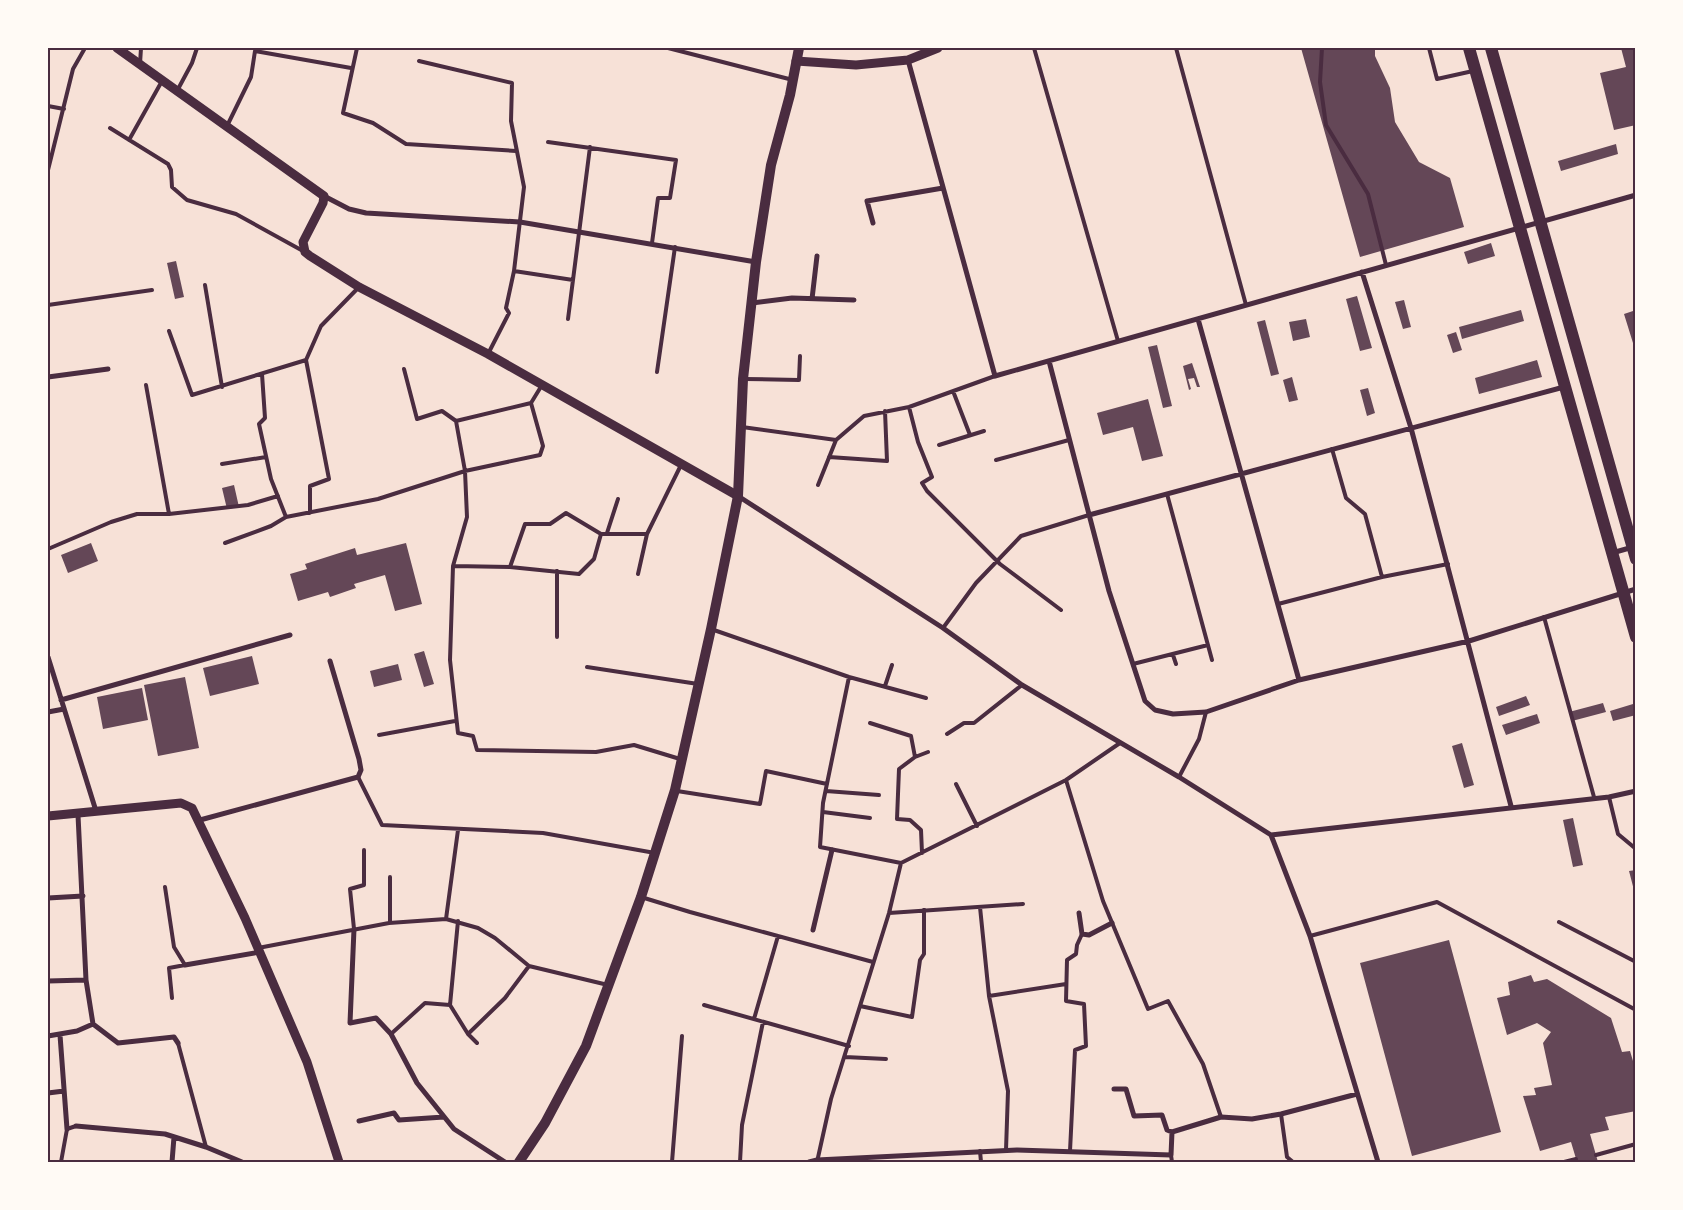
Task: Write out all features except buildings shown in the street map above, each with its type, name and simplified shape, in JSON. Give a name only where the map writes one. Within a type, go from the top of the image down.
[{"type":"main road","points":[[519,1162],[545,1123],[586,1046],[610,985],[641,896],[675,790],[738,496],[742,427],[742,379],[756,262],[771,165],[793,80],[799,48]]},
{"type":"main road","points":[[1469,48],[1611,553],[1629,591],[1636,637]]},
{"type":"main road","points":[[1491,48],[1635,551]]},
{"type":"street","points":[[117,48],[324,196],[348,208],[366,213],[520,222],[675,246],[756,262]]},
{"type":"street","points":[[796,61],[856,65],[908,60],[933,48]]},
{"type":"street","points":[[908,60],[995,376],[1636,195]]},
{"type":"street","points":[[873,223],[867,201],[943,188]]},
{"type":"street","points":[[324,196],[323,203],[304,242],[305,252],[359,287],[488,354],[738,496],[942,628],[1022,686],[1179,777],[1270,835],[1310,936],[1378,1162]]},
{"type":"street","points":[[812,299],[817,256]]},
{"type":"street","points":[[1362,272],[1411,428],[1469,641],[1511,806]]},
{"type":"street","points":[[751,303],[792,298],[854,300]]},
{"type":"street","points":[[1198,318],[1243,473],[1299,680]]},
{"type":"street","points":[[1049,361],[1109,592],[1145,701],[1160,711],[1173,714],[1206,712],[1299,680],[1469,641],[1629,591]]},
{"type":"street","points":[[48,377],[108,369]]},
{"type":"street","points":[[1089,515],[1564,387]]},
{"type":"street","points":[[1611,553],[1635,551]]},
{"type":"street","points":[[61,700],[290,635]]},
{"type":"street","points":[[48,657],[97,812]]},
{"type":"street","points":[[200,820],[358,777],[360,770],[359,760],[330,661]]},
{"type":"street","points":[[48,712],[64,709]]},
{"type":"street","points":[[1270,835],[1511,806],[1609,797],[1636,791]]},
{"type":"street","points":[[48,816],[78,815],[181,803],[192,808],[200,820],[259,950],[307,1062],[339,1162]]},
{"type":"street","points":[[78,815],[86,980],[93,1024],[118,1043],[174,1038],[178,1043]]},
{"type":"street","points":[[814,930],[832,850]]},
{"type":"street","points":[[48,898],[83,896]]},
{"type":"street","points":[[1079,912],[1082,934],[1089,935],[1112,923]]},
{"type":"street","points":[[354,929],[350,1023],[376,1018],[391,1034],[417,1083],[454,1129],[505,1162]]},
{"type":"street","points":[[185,966],[259,950]]},
{"type":"street","points":[[48,981],[86,980]]},
{"type":"street","points":[[48,1036],[60,1035],[93,1024]]},
{"type":"street","points":[[60,1035],[67,1129]]},
{"type":"street","points":[[1114,1089],[1126,1089],[1134,1116],[1162,1115],[1167,1130],[1172,1132],[1221,1117],[1252,1118],[1281,1114],[1357,1094]]},
{"type":"street","points":[[48,1094],[64,1091]]},
{"type":"street","points":[[359,1121],[394,1113],[399,1120],[444,1117]]},
{"type":"street","points":[[76,1126],[174,1136],[242,1162]]},
{"type":"street","points":[[809,1162],[1006,1150],[1171,1154],[1172,1132]]},
{"type":"street","points":[[172,1162],[174,1136]]},
{"type":"lane","points":[[48,170],[73,69],[85,48]]},
{"type":"lane","points":[[140,64],[142,48]]},
{"type":"lane","points":[[177,91],[192,63],[197,48]]},
{"type":"lane","points":[[357,48],[351,68],[343,113],[373,123],[406,144],[516,150]]},
{"type":"lane","points":[[668,48],[793,80]]},
{"type":"lane","points":[[1034,48],[1118,341]]},
{"type":"lane","points":[[1176,48],[1246,305]]},
{"type":"lane","points":[[1322,48],[1320,82],[1326,125],[1368,194],[1386,265]]},
{"type":"lane","points":[[1429,48],[1437,79],[1475,70]]},
{"type":"lane","points":[[227,126],[251,77],[255,51],[351,68]]},
{"type":"lane","points":[[420,61],[512,83],[511,121],[524,187],[514,271],[506,308],[509,313],[488,354]]},
{"type":"lane","points":[[129,140],[162,80]]},
{"type":"lane","points":[[48,106],[64,109]]},
{"type":"lane","points":[[110,128],[168,164],[171,170],[172,187],[187,200],[236,214],[305,252]]},
{"type":"lane","points":[[548,142],[676,160],[670,198],[658,198],[652,243]]},
{"type":"lane","points":[[568,318],[590,147]]},
{"type":"lane","points":[[657,372],[675,246]]},
{"type":"lane","points":[[514,271],[573,280]]},
{"type":"lane","points":[[205,285],[222,387]]},
{"type":"lane","points":[[310,513],[310,486],[329,479],[306,360],[321,326],[359,287]]},
{"type":"lane","points":[[48,305],[152,290]]},
{"type":"lane","points":[[169,331],[192,395],[306,360]]},
{"type":"lane","points":[[742,379],[799,380],[800,356]]},
{"type":"lane","points":[[404,369],[417,419],[442,410],[456,421],[465,471],[467,517],[453,566],[450,660],[454,721],[458,733],[474,736],[477,750],[596,752],[634,745],[682,760]]},
{"type":"lane","points":[[262,374],[265,418],[259,424],[266,457],[286,517]]},
{"type":"lane","points":[[818,485],[836,440],[864,416],[909,407],[995,376]]},
{"type":"lane","points":[[146,385],[169,514]]},
{"type":"lane","points":[[456,421],[531,403],[542,385]]},
{"type":"lane","points":[[953,391],[970,435]]},
{"type":"lane","points":[[225,543],[271,526],[286,517],[378,500],[465,471],[540,455],[543,446],[531,403]]},
{"type":"lane","points":[[909,407],[918,442],[932,477],[922,483],[927,491],[997,561],[1061,610]]},
{"type":"lane","points":[[829,457],[888,461],[885,411]]},
{"type":"lane","points":[[742,427],[836,440]]},
{"type":"lane","points":[[939,445],[984,430]]},
{"type":"lane","points":[[996,460],[1069,440]]},
{"type":"lane","points":[[1332,449],[1346,498],[1365,514],[1382,577]]},
{"type":"lane","points":[[222,464],[266,457]]},
{"type":"lane","points":[[638,574],[647,534],[681,465]]},
{"type":"lane","points":[[1167,494],[1212,660]]},
{"type":"lane","points":[[48,549],[111,522],[137,514],[169,514],[248,505],[278,496]]},
{"type":"lane","points":[[607,533],[618,500]]},
{"type":"lane","points":[[510,567],[525,524],[550,524],[566,513],[601,534],[647,534]]},
{"type":"lane","points":[[942,628],[976,583],[1021,536],[1089,515]]},
{"type":"lane","points":[[453,566],[510,567],[579,574],[594,558],[601,534]]},
{"type":"lane","points":[[1278,604],[1382,577],[1448,564]]},
{"type":"lane","points":[[557,571],[557,637]]},
{"type":"lane","points":[[1544,617],[1594,797]]},
{"type":"lane","points":[[711,629],[848,677],[926,698]]},
{"type":"lane","points":[[1133,664],[1208,645]]},
{"type":"lane","points":[[1173,654],[1176,664]]},
{"type":"lane","points":[[885,686],[892,666]]},
{"type":"lane","points":[[587,667],[698,684]]},
{"type":"lane","points":[[848,677],[823,812],[820,847],[832,850],[901,863],[1066,780],[1120,743]]},
{"type":"lane","points":[[947,734],[964,724],[974,723],[1022,686]]},
{"type":"lane","points":[[1179,777],[1199,739],[1206,712]]},
{"type":"lane","points":[[379,735],[454,721]]},
{"type":"lane","points":[[870,723],[911,736],[915,757]]},
{"type":"lane","points":[[922,853],[920,830],[910,820],[898,818],[899,769],[915,757],[928,752]]},
{"type":"lane","points":[[675,790],[760,804],[766,771],[827,784]]},
{"type":"lane","points":[[358,777],[382,825],[543,834],[655,854]]},
{"type":"lane","points":[[1066,780],[1102,901],[1148,1009],[1168,1002],[1203,1064],[1221,1117]]},
{"type":"lane","points":[[956,784],[977,826]]},
{"type":"lane","points":[[826,791],[879,795]]},
{"type":"lane","points":[[1609,797],[1618,834],[1636,850]]},
{"type":"lane","points":[[823,812],[870,818]]},
{"type":"lane","points":[[446,919],[458,830]]},
{"type":"lane","points":[[354,929],[350,889],[364,885],[364,850]]},
{"type":"lane","points":[[817,1161],[831,1099],[846,1057],[889,913],[901,863]]},
{"type":"lane","points":[[390,877],[390,923]]},
{"type":"lane","points":[[165,887],[174,947],[185,966],[168,968],[172,998]]},
{"type":"lane","points":[[641,896],[873,962]]},
{"type":"lane","points":[[1310,936],[1437,902],[1636,1010]]},
{"type":"lane","points":[[889,913],[1023,904]]},
{"type":"lane","points":[[980,908],[989,996],[1008,1091],[1006,1150]]},
{"type":"lane","points":[[860,1006],[912,1017],[920,960],[924,954],[924,910]]},
{"type":"lane","points":[[259,950],[390,923],[446,919],[478,928],[495,938],[529,966],[610,985]]},
{"type":"lane","points":[[458,921],[450,1005],[468,1034],[476,1043]]},
{"type":"lane","points":[[1558,922],[1636,962]]},
{"type":"lane","points":[[1070,1151],[1075,1050],[1086,1046],[1084,1004],[1066,1001],[1067,960],[1076,954],[1077,945],[1082,934]]},
{"type":"lane","points":[[754,1020],[778,936]]},
{"type":"lane","points":[[468,1034],[506,998],[529,966]]},
{"type":"lane","points":[[989,996],[1066,984]]},
{"type":"lane","points":[[391,1034],[425,1003],[450,1005]]},
{"type":"lane","points":[[704,1005],[849,1046]]},
{"type":"lane","points":[[740,1162],[742,1125],[763,1022]]},
{"type":"lane","points":[[672,1162],[682,1036]]},
{"type":"lane","points":[[178,1043],[206,1147]]},
{"type":"lane","points":[[846,1057],[886,1059]]},
{"type":"lane","points":[[1281,1114],[1287,1156],[1293,1162]]},
{"type":"lane","points":[[61,1162],[67,1129],[76,1126]]},
{"type":"lane","points":[[1596,1154],[1636,1144]]},
{"type":"lane","points":[[980,1151],[981,1162]]},
{"type":"lane","points":[[1171,1154],[1172,1162]]},
{"type":"lane","points":[[1564,1162],[1576,1159]]}]
